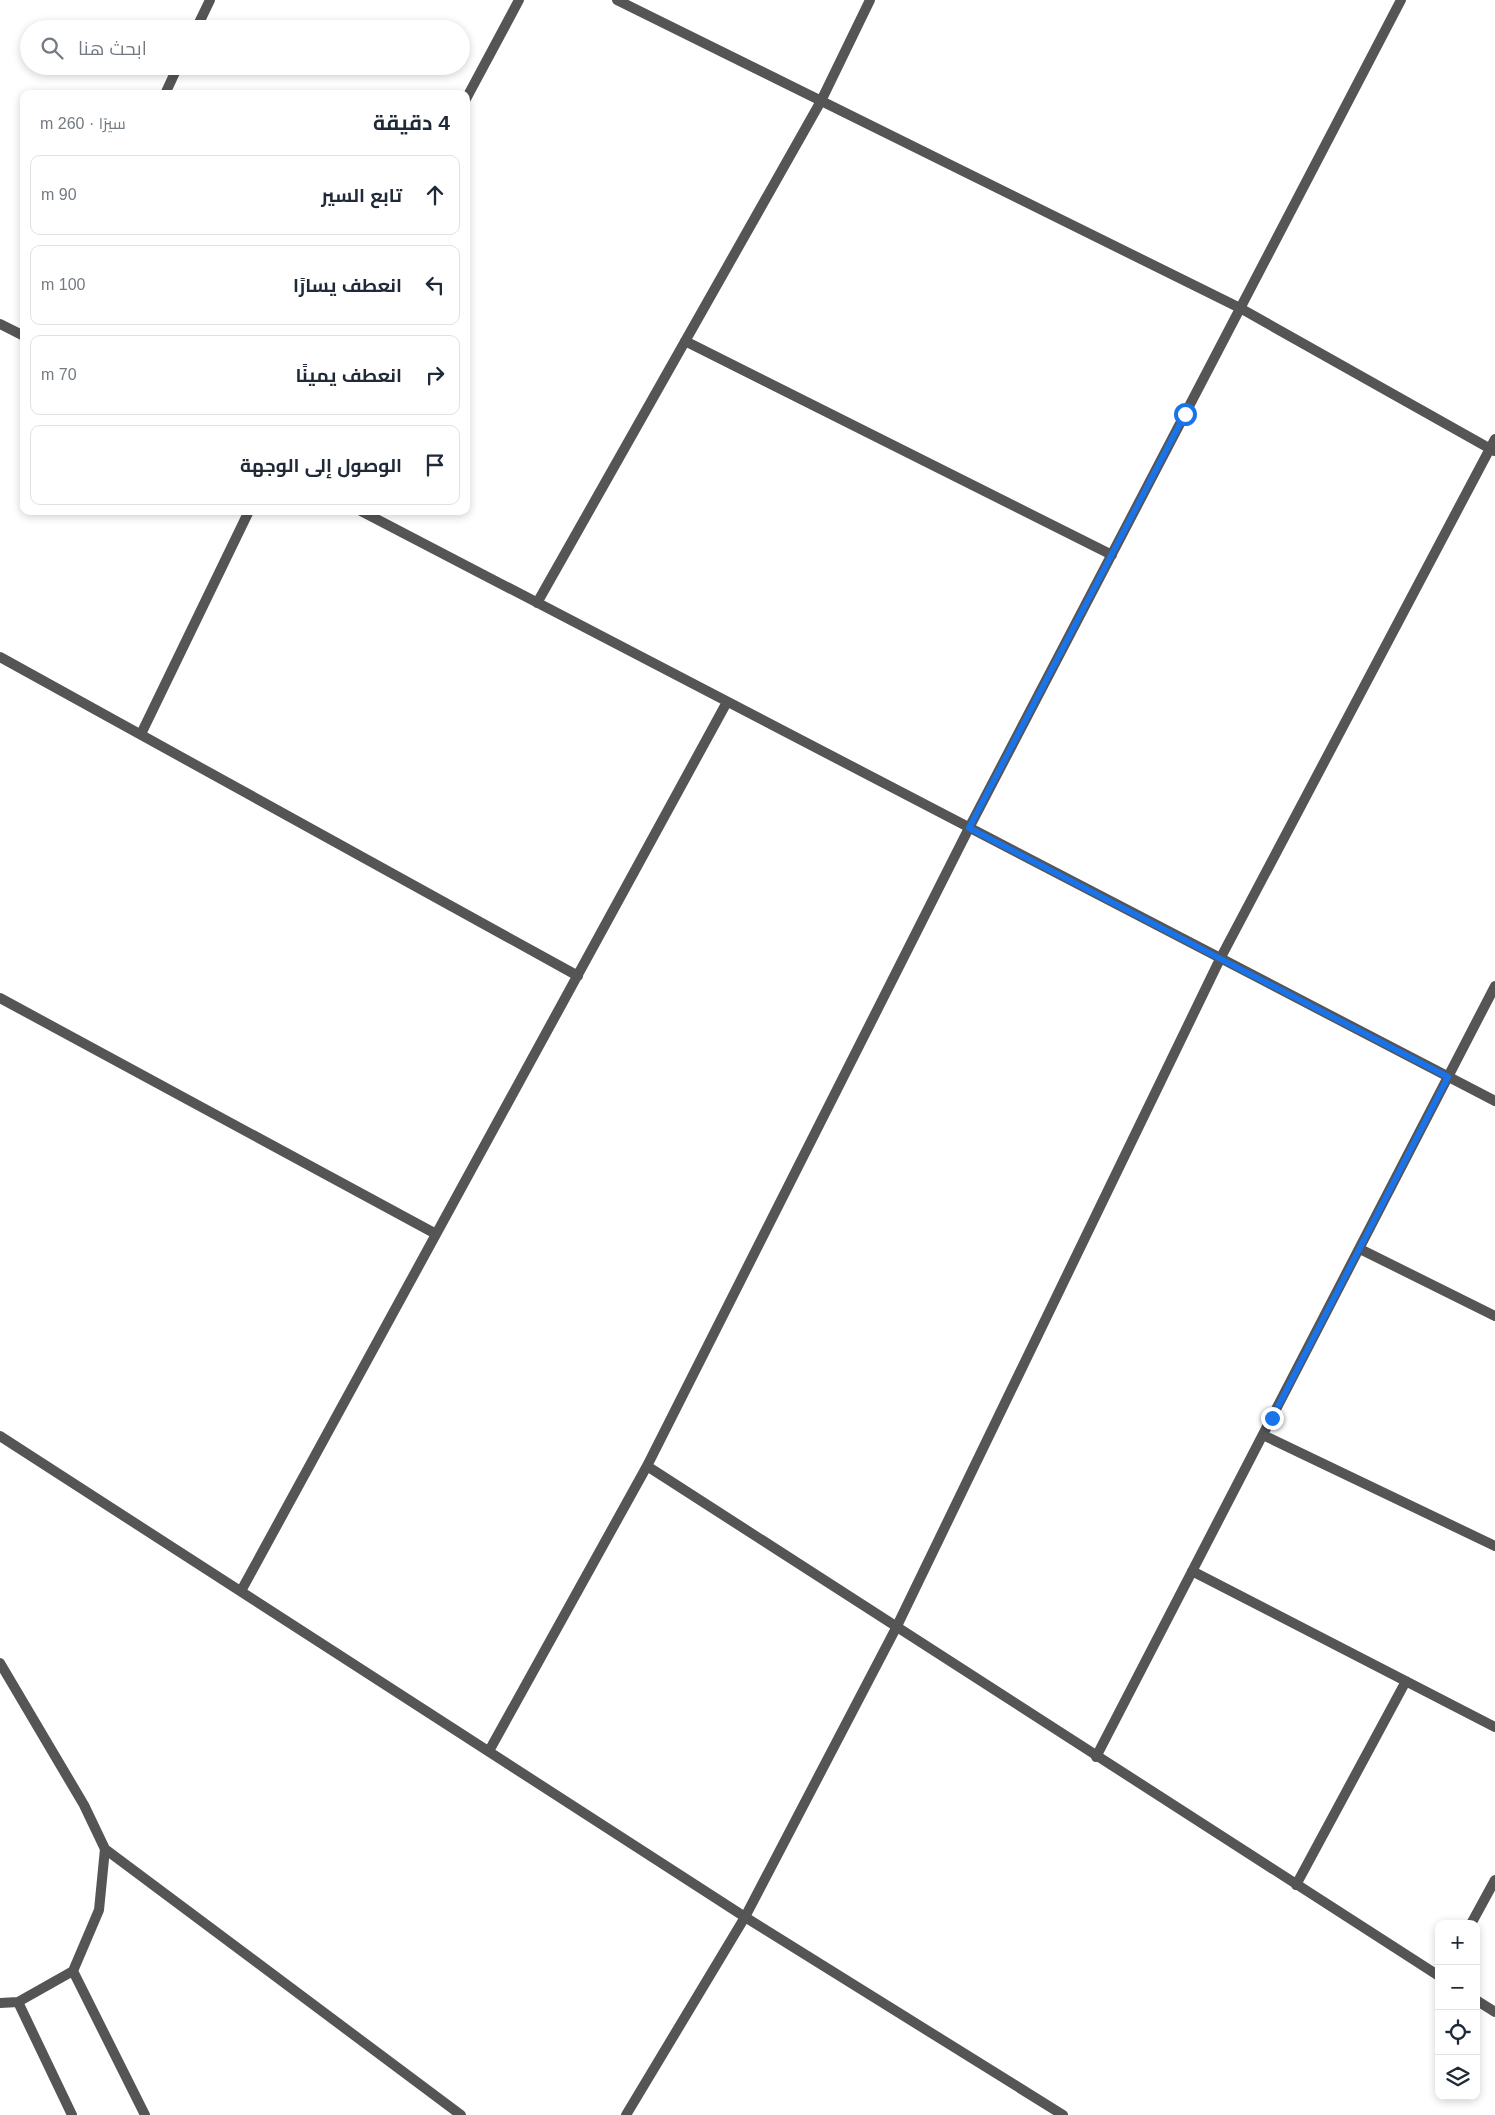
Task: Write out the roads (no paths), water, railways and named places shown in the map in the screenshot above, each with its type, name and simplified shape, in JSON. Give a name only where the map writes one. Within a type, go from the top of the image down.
[{"type":"street","points":[[200,20],[210,0]]},
{"type":"street","points":[[470,92],[519,0]]},
{"type":"street","points":[[617,0],[1240,308],[1492,450]]},
{"type":"street","points":[[537,603],[821,101],[870,0]]},
{"type":"street","points":[[489,1751],[647,1466],[969,828],[1401,0]]},
{"type":"street","points":[[167,90],[174,75]]},
{"type":"street","points":[[0,324],[20,334]]},
{"type":"street","points":[[685,341],[1112,555]]},
{"type":"street","points":[[626,2115],[745,1917],[896,1628],[1220,959],[1492,450],[1495,439]]},
{"type":"street","points":[[141,734],[247,515]]},
{"type":"street","points":[[369,515],[1495,1101]]},
{"type":"street","points":[[0,656],[578,976]]},
{"type":"street","points":[[241,1591],[727,702]]},
{"type":"street","points":[[1096,1757],[1495,986]]},
{"type":"street","points":[[0,998],[436,1234]]},
{"type":"street","points":[[1360,1249],[1495,1316]]},
{"type":"street","points":[[0,1436],[745,1917],[1063,2115]]},
{"type":"street","points":[[1263,1436],[1495,1546]]},
{"type":"street","points":[[647,1466],[1096,1757],[1435,1973]]},
{"type":"street","points":[[1192,1571],[1495,1726]]},
{"type":"street","points":[[0,1663],[84,1805],[105,1849],[461,2115]]},
{"type":"street","points":[[1296,1885],[1406,1681]]},
{"type":"street","points":[[0,2003],[18,2002],[73,1971],[99,1910],[105,1849]]},
{"type":"street","points":[[1474,1920],[1495,1880]]},
{"type":"street","points":[[73,1971],[145,2115]]},
{"type":"street","points":[[18,2002],[72,2115]]},
{"type":"street","points":[[1480,2003],[1495,2012]]}]
